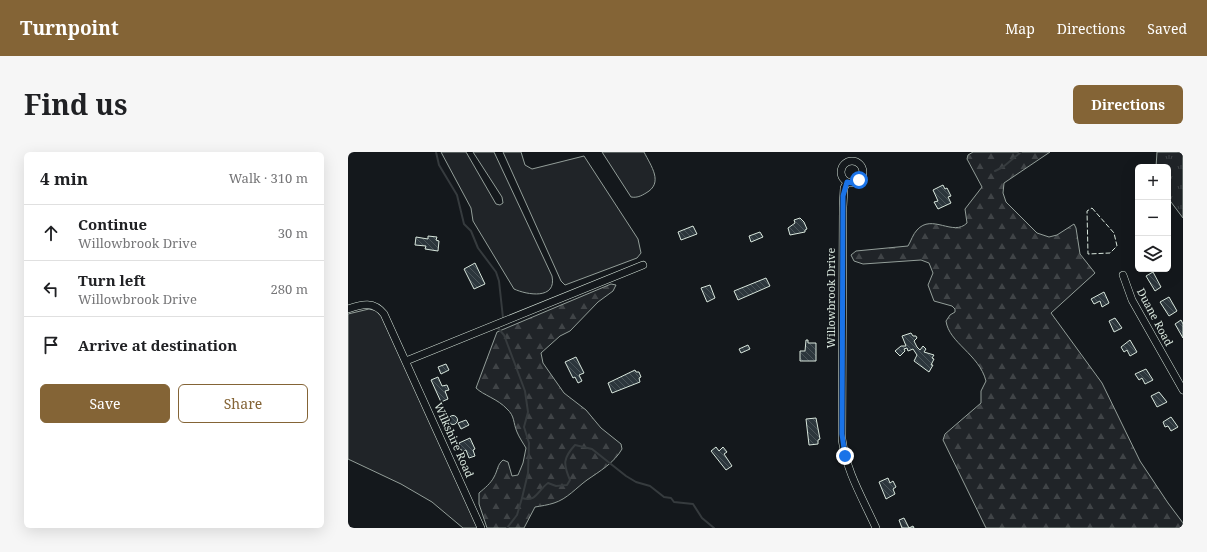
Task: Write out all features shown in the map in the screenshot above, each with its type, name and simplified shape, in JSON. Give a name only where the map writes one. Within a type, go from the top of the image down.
[{"type":"street","name":"Willowbrook Drive","points":[[847,182],[844,188],[842,206],[842,439],[845,456],[852,479],[876,528]]},
{"type":"street","points":[[406,361],[643,265]]},
{"type":"street","name":"Duane Road","points":[[1123,275],[1132,300],[1183,390]]},
{"type":"street","name":"Wilkshire Road","points":[[348,309],[362,304],[371,304],[384,314],[481,528]]},
{"type":"green space","points":[[441,152],[466,152],[496,204],[500,205],[503,203],[502,197],[473,152],[494,152],[552,276],[552,284],[550,289],[540,294],[533,294],[514,289],[473,221],[471,208]]},
{"type":"green space","points":[[503,152],[521,152],[525,165],[532,169],[584,156],[638,239],[641,253],[637,258],[565,285],[561,281]]},
{"type":"green space","points":[[602,152],[644,152],[652,168],[655,179],[651,189],[641,196],[631,197]]},
{"type":"green space","points":[[973,152],[1050,152],[1004,183],[1003,193],[1006,202],[1037,233],[1049,237],[1057,235],[1074,224],[1080,254],[1095,273],[1051,313],[1102,383],[1140,461],[1183,523],[1183,528],[986,528],[943,440],[945,434],[981,403],[981,391],[986,381],[977,363],[958,343],[948,329],[946,321],[950,315],[955,312],[955,309],[952,306],[934,301],[928,285],[933,273],[929,263],[921,260],[863,264],[854,261],[851,255],[856,251],[908,246],[917,230],[923,225],[936,224],[955,228],[961,227],[967,223],[965,209],[982,187],[967,159],[968,155]]},
{"type":"green space","points":[[1157,152],[1183,152],[1183,218],[1171,202],[1171,164],[1156,164]]},
{"type":"green space","points":[[611,284],[616,285],[613,291],[598,302],[570,331],[560,336],[541,353],[543,363],[564,393],[586,410],[601,428],[621,444],[622,449],[611,463],[567,496],[554,503],[535,507],[524,528],[487,528],[479,504],[479,493],[491,481],[503,460],[508,462],[512,476],[518,475],[523,463],[526,448],[518,434],[510,412],[499,402],[476,388],[497,332]]},
{"type":"green space","points":[[369,309],[378,311],[381,315],[478,528],[463,528],[432,502],[401,484],[348,459],[348,314]]},
{"type":"building","points":[[943,185],[945,189],[947,188],[951,196],[948,197],[951,203],[938,209],[934,202],[938,201],[933,190]]},
{"type":"building","points":[[800,218],[804,222],[807,229],[805,232],[790,235],[788,228],[795,223],[794,220]]},
{"type":"building","points":[[693,226],[697,234],[681,240],[678,232]]},
{"type":"building","points":[[760,232],[763,237],[751,242],[749,236]]},
{"type":"building","points":[[428,236],[437,237],[436,240],[439,241],[438,251],[425,249],[426,246],[415,245],[416,237],[428,239]]},
{"type":"building","points":[[475,263],[485,284],[474,289],[464,269]]},
{"type":"building","points":[[1153,272],[1161,287],[1155,291],[1146,276]]},
{"type":"building","points":[[766,278],[770,286],[738,300],[734,291]]},
{"type":"building","points":[[710,285],[715,298],[707,302],[701,288]]},
{"type":"building","points":[[1104,292],[1109,303],[1102,307],[1100,301],[1094,304],[1091,299]]},
{"type":"building","points":[[1169,297],[1177,311],[1169,316],[1160,302]]},
{"type":"building","points":[[1115,318],[1122,328],[1114,332],[1109,321]]},
{"type":"building","points":[[1181,320],[1183,324],[1183,338],[1175,324]]},
{"type":"building","points":[[911,333],[913,336],[916,336],[917,338],[914,341],[920,350],[923,346],[926,349],[924,352],[934,355],[931,365],[933,365],[929,372],[914,361],[917,355],[913,349],[908,351],[907,348],[904,349],[905,351],[900,356],[895,351],[901,346],[906,346],[902,336]]},
{"type":"building","points":[[806,340],[808,340],[808,343],[816,343],[816,361],[800,361],[800,351],[805,351]]},
{"type":"building","points":[[1130,340],[1137,352],[1130,356],[1127,350],[1124,352],[1121,347]]},
{"type":"building","points":[[748,345],[750,349],[741,353],[739,349]]},
{"type":"building","points":[[576,357],[584,373],[579,375],[582,381],[578,383],[575,377],[573,378],[565,362]]},
{"type":"building","points":[[446,364],[449,370],[441,374],[438,367]]},
{"type":"building","points":[[1146,369],[1153,380],[1145,384],[1142,378],[1139,380],[1135,374]]},
{"type":"building","points":[[635,370],[636,372],[639,372],[641,377],[639,378],[640,382],[612,393],[608,383]]},
{"type":"building","points":[[438,377],[442,386],[447,385],[449,390],[445,391],[448,399],[441,402],[431,380]]},
{"type":"building","points":[[1159,392],[1167,402],[1157,407],[1151,396]]},
{"type":"building","points":[[453,415],[458,420],[453,425],[448,420]]},
{"type":"building","points":[[1171,417],[1178,427],[1171,431],[1168,426],[1165,427],[1163,422]]},
{"type":"building","points":[[816,418],[820,439],[818,440],[818,444],[809,445],[806,419]]},
{"type":"building","points":[[466,420],[469,425],[461,429],[458,423]]},
{"type":"building","points":[[470,438],[475,449],[473,450],[475,456],[469,458],[466,450],[463,451],[460,449],[459,443]]},
{"type":"building","points":[[716,447],[719,451],[723,447],[727,452],[724,454],[732,466],[726,470],[711,451]]},
{"type":"building","points":[[888,478],[890,483],[893,481],[896,487],[893,489],[895,494],[886,499],[879,482]]},
{"type":"building","points":[[904,518],[909,528],[902,528],[899,520]]},
{"type":"waterway","points":[[436,152],[439,165],[457,195],[464,224],[471,231],[478,248],[496,272],[499,281],[503,318]]},
{"type":"waterway","points":[[995,171],[1003,167],[1021,152]]},
{"type":"waterway","points":[[498,328],[504,335],[525,391],[528,412],[524,427],[529,443],[528,473],[517,515],[507,528]]},
{"type":"waterway","points":[[522,498],[531,499],[548,483],[556,486],[567,485],[570,480],[566,470],[565,461],[575,445],[592,449],[626,476],[636,482],[650,486],[664,497],[671,498],[674,502],[693,504],[702,518],[714,528]]},
{"type":"fence","points":[[1092,208],[1114,233],[1117,246],[1110,253],[1088,254],[1087,211],[1092,208]]},
{"type":"route","points":[[845,456],[842,434],[842,206],[844,188],[847,182],[852,183],[859,180]]}]
